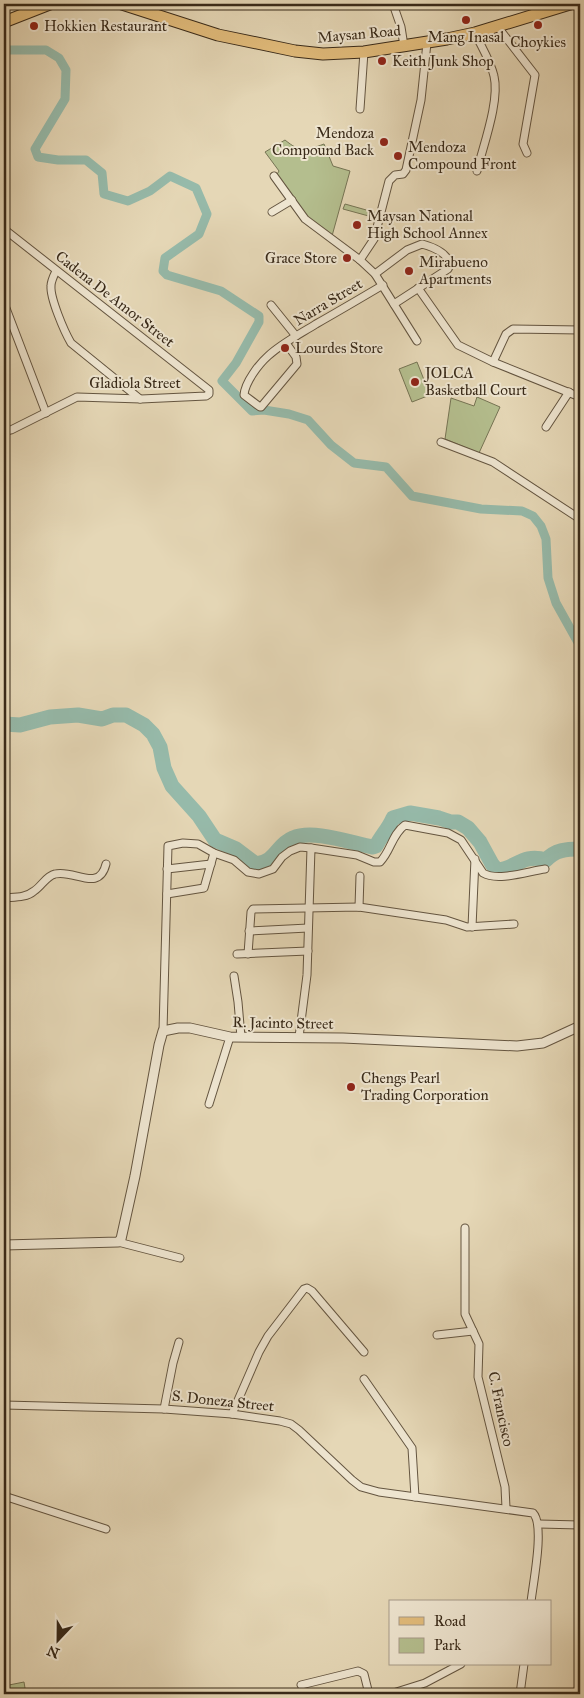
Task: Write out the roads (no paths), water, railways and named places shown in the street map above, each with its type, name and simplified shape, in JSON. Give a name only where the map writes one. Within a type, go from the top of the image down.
[{"type":"main road","points":[[4,22],[50,4]]},
{"type":"main road","name":"Maysan Road","points":[[122,4],[217,34],[295,52],[323,54],[364,53],[427,43],[498,28],[570,4]]},
{"type":"street","points":[[393,4],[401,26],[404,46]]},
{"type":"street","points":[[498,28],[535,75],[523,144],[527,153]]},
{"type":"street","points":[[475,33],[494,76],[494,98],[490,122],[476,171]]},
{"type":"street","points":[[360,260],[374,239],[389,181],[395,175],[404,174],[406,170],[421,100],[427,43]]},
{"type":"street","points":[[360,109],[364,53]]},
{"type":"street","points":[[274,176],[305,219],[360,260],[375,274],[417,340]]},
{"type":"street","points":[[272,212],[292,200]]},
{"type":"street","name":"Cadena De Amor Street","points":[[4,229],[209,390]]},
{"type":"street","points":[[375,274],[407,250],[422,244],[433,247],[447,256],[450,265],[448,269],[394,304]]},
{"type":"street","points":[[56,271],[51,293],[71,343],[141,399]]},
{"type":"street","name":"Narra Street","points":[[286,343],[296,357],[297,364],[260,407],[244,395],[244,392],[252,377],[267,357],[286,343],[296,336],[383,285]]},
{"type":"street","points":[[418,288],[458,345],[493,362],[580,397]]},
{"type":"street","points":[[4,304],[46,413]]},
{"type":"street","points":[[271,305],[296,336]]},
{"type":"street","points":[[493,362],[506,334],[513,329],[580,330]]},
{"type":"street","name":"Gladiola Street","points":[[4,432],[76,397],[141,399],[206,396],[209,394],[209,390]]},
{"type":"street","points":[[546,427],[569,392]]},
{"type":"street","points":[[441,442],[493,462],[580,519]]},
{"type":"street","points":[[118,1242],[123,1235],[163,1031],[168,846],[190,842],[234,860],[248,872],[259,874],[272,869],[282,857],[300,846],[357,855],[374,862],[380,862],[385,857],[395,835],[405,825],[454,836],[461,840],[483,873],[488,876],[512,875],[545,869]]},
{"type":"street","points":[[299,1037],[307,975],[311,848]]},
{"type":"street","points":[[167,894],[204,888],[214,853]]},
{"type":"street","points":[[472,926],[475,859]]},
{"type":"street","points":[[4,898],[22,897],[34,892],[45,880],[56,874],[73,875],[87,879],[98,877],[104,871],[106,864]]},
{"type":"street","points":[[167,869],[211,864]]},
{"type":"street","points":[[359,907],[360,876]]},
{"type":"street","points":[[248,954],[251,912],[253,909],[359,907],[446,920],[467,927],[514,924]]},
{"type":"street","points":[[249,931],[308,928]]},
{"type":"street","points":[[237,954],[308,951]]},
{"type":"street","points":[[234,976],[241,1037]]},
{"type":"street","name":"R. Jacinto Street","points":[[163,1031],[190,1028],[230,1037],[343,1038],[517,1046],[544,1043],[580,1026]]},
{"type":"street","points":[[209,1104],[230,1037]]},
{"type":"street","name":"C. Francisco","points":[[465,1228],[465,1314],[479,1344],[478,1377],[505,1487],[506,1508]]},
{"type":"street","points":[[4,1245],[118,1242],[180,1258]]},
{"type":"street","points":[[232,1414],[268,1336],[304,1289],[307,1288],[312,1291],[364,1352]]},
{"type":"street","points":[[437,1335],[474,1331]]},
{"type":"street","points":[[164,1409],[178,1342]]},
{"type":"street","points":[[364,1379],[412,1448],[415,1497]]},
{"type":"street","name":"S. Doneza Street","points":[[4,1405],[164,1409],[232,1414],[280,1421],[291,1424],[300,1430],[340,1470],[361,1486],[379,1492],[533,1513],[539,1524]]},
{"type":"street","points":[[4,1496],[106,1529]]},
{"type":"street","points":[[532,1600],[539,1524],[580,1525]]},
{"type":"street","points":[[578,1694],[580,1662]]},
{"type":"street","points":[[390,1694],[424,1683],[458,1666]]},
{"type":"street","points":[[520,1694],[524,1666]]},
{"type":"street","points":[[301,1685],[358,1671],[364,1674],[369,1694]]},
{"type":"waterway","points":[[4,50],[46,50],[59,58],[66,70],[65,99],[35,149],[38,157],[58,160],[86,160],[102,173],[104,194],[128,201],[150,191],[170,176],[196,188],[207,214],[199,234],[165,258],[163,271],[167,275],[221,291],[259,316],[259,322],[236,363],[222,381],[252,411],[264,410],[289,414],[308,420],[331,445],[354,463],[386,467],[412,496],[481,509],[522,511],[533,516],[541,526],[546,539],[548,578],[556,603],[580,646]]},
{"type":"waterway","points":[[4,724],[20,725],[50,717],[78,715],[102,719],[113,715],[126,715],[144,725],[153,734],[160,747],[164,768],[172,786],[199,816],[215,840],[236,849],[256,864],[268,860],[287,841],[301,836],[321,836],[373,847],[376,846],[393,818],[410,813],[458,822],[468,828],[480,842],[497,870],[531,858],[546,860],[553,854],[561,851],[580,849]]},
{"type":"place","name":"Mang Inasal","points":[[466,20]]},
{"type":"place","name":"Choykies","points":[[538,25]]},
{"type":"place","name":"Hokkien Restaurant","points":[[34,26]]},
{"type":"place","name":"Keith Junk Shop","points":[[382,61]]},
{"type":"place","name":"Mendoza Compound Back","points":[[384,142]]},
{"type":"place","name":"Mendoza Compound Front","points":[[398,156]]},
{"type":"place","name":"Maysan National High School Annex","points":[[357,225]]},
{"type":"place","name":"Grace Store","points":[[347,258]]},
{"type":"place","name":"Mirabueno Apartments","points":[[409,271]]},
{"type":"place","name":"Lourdes Store","points":[[285,348]]},
{"type":"place","name":"JOLCA Basketball Court","points":[[415,382]]},
{"type":"place","name":"Chengs Pearl Trading Corporation","points":[[351,1087]]}]
